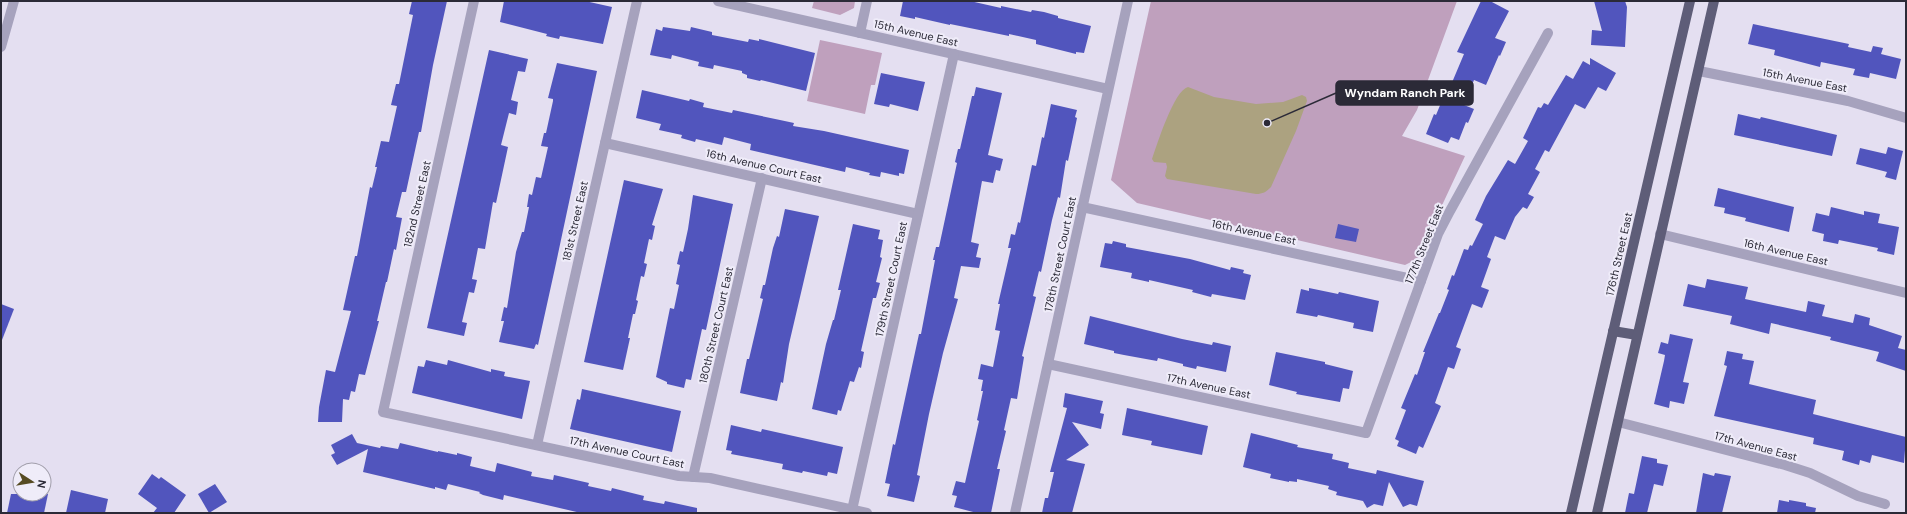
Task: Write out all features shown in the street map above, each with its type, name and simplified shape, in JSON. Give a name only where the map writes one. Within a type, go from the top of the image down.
[{"type":"main road","name":"176th Street East","points":[[1571,513],[1690,1]]},
{"type":"main road","points":[[1596,513],[1714,1]]},
{"type":"main road","points":[[1613,331],[1637,335]]},
{"type":"street","points":[[1,47],[14,1]]},
{"type":"street","name":"182nd Street East","points":[[383,412],[474,1]]},
{"type":"street","name":"181st Street East","points":[[537,445],[637,1]]},
{"type":"street","name":"15th Avenue East","points":[[718,1],[1108,89]]},
{"type":"street","points":[[860,33],[867,1]]},
{"type":"street","name":"178th Street Court East","points":[[1015,513],[1128,1]]},
{"type":"street","name":"177th Street East","points":[[1366,433],[1438,234],[1548,33]]},
{"type":"street","name":"179th Street Court East","points":[[852,510],[954,54]]},
{"type":"street","name":"15th Avenue East","points":[[1699,71],[1848,101],[1906,118]]},
{"type":"street","name":"16th Avenue Court East","points":[[605,143],[918,214]]},
{"type":"street","name":"180th Street Court East","points":[[693,477],[762,178]]},
{"type":"street","name":"16th Avenue East","points":[[1082,207],[1421,281]]},
{"type":"street","name":"16th Avenue East","points":[[1660,234],[1906,293]]},
{"type":"street","name":"17th Avenue East","points":[[1048,364],[1366,433]]},
{"type":"street","name":"17th Avenue Court East","points":[[383,412],[679,476],[710,478],[867,513]]},
{"type":"street","name":"17th Avenue East","points":[[1618,422],[1785,465],[1810,473],[1858,496],[1885,504]]},
{"type":"shaded area","points":[[814,1],[855,1],[854,8],[840,15],[812,8]]},
{"type":"shaded area","points":[[1151,1],[1457,1],[1417,110],[1402,136],[1465,156],[1417,259],[1405,265],[1137,203],[1111,180]]},
{"type":"shaded area","points":[[820,40],[882,53],[875,85],[871,85],[865,114],[807,101]]},
{"type":"shaded area","points":[[1188,87],[1214,97],[1256,104],[1283,102],[1302,95],[1306,97],[1307,101],[1296,131],[1271,187],[1268,190],[1263,193],[1256,194],[1167,179],[1165,176],[1167,167],[1166,163],[1154,162],[1152,159],[1172,107],[1183,90]]},
{"type":"building","points":[[412,1],[447,1],[433,65],[421,132],[419,132],[406,192],[402,192],[396,217],[402,218],[396,250],[394,249],[377,321],[379,321],[365,375],[359,374],[355,392],[351,391],[349,400],[343,399],[342,422],[318,422],[319,407],[326,370],[335,372],[351,311],[343,310],[355,256],[357,256],[370,187],[372,188],[377,167],[375,167],[381,141],[389,142],[397,106],[391,105],[396,84],[399,84],[413,15],[409,14]]},
{"type":"building","points":[[504,1],[585,1],[612,7],[603,44],[560,36],[559,39],[546,36],[547,34],[500,22]]},
{"type":"building","points":[[903,1],[970,1],[1001,8],[1001,6],[1031,12],[1032,10],[1044,12],[1058,16],[1058,18],[1091,26],[1084,53],[1076,52],[1076,54],[1036,44],[1036,40],[1009,34],[1009,36],[915,17],[915,19],[900,16]]},
{"type":"building","points":[[1481,1],[1490,1],[1509,11],[1495,38],[1506,42],[1486,85],[1474,80],[1464,105],[1474,109],[1468,123],[1466,122],[1459,140],[1451,137],[1448,143],[1426,134],[1446,91],[1448,92],[1464,54],[1457,52]]},
{"type":"building","points":[[1594,1],[1625,1],[1627,7],[1625,47],[1591,45],[1592,30],[1602,31]]},
{"type":"building","points":[[1753,24],[1849,44],[1848,47],[1871,52],[1873,46],[1883,48],[1881,54],[1901,59],[1896,79],[1870,73],[1869,78],[1853,75],[1855,69],[1821,62],[1820,67],[1774,55],[1775,50],[1748,44]]},
{"type":"building","points":[[663,27],[690,31],[691,27],[712,32],[712,35],[748,42],[749,39],[759,41],[759,39],[815,53],[806,91],[747,78],[747,75],[742,73],[742,71],[714,65],[713,69],[698,66],[699,62],[672,55],[671,59],[650,55],[656,29],[662,31]]},
{"type":"building","points":[[489,50],[528,59],[525,72],[518,71],[511,100],[518,102],[516,115],[509,113],[501,145],[508,147],[496,203],[493,202],[485,249],[478,248],[472,279],[477,280],[474,293],[469,292],[462,322],[467,323],[464,336],[427,328]]},
{"type":"building","points":[[1590,58],[1616,73],[1606,91],[1598,87],[1585,109],[1575,104],[1549,152],[1545,150],[1535,169],[1540,172],[1528,194],[1534,197],[1527,209],[1523,207],[1515,217],[1505,240],[1495,236],[1487,257],[1491,259],[1481,287],[1489,290],[1482,308],[1472,304],[1456,347],[1461,349],[1454,369],[1448,367],[1435,403],[1441,406],[1423,448],[1419,446],[1416,454],[1397,446],[1399,441],[1395,439],[1406,410],[1401,408],[1415,374],[1417,375],[1425,352],[1423,352],[1449,290],[1447,289],[1452,275],[1454,276],[1464,249],[1468,250],[1470,245],[1472,246],[1483,224],[1475,220],[1486,196],[1508,160],[1515,164],[1528,141],[1523,138],[1538,107],[1541,108],[1544,103],[1548,105],[1566,75],[1573,79],[1583,61],[1590,65]]},
{"type":"building","points":[[557,63],[597,71],[538,345],[536,344],[534,349],[499,342],[504,321],[501,321],[504,307],[507,308],[516,252],[522,232],[524,232],[529,207],[527,207],[529,194],[532,195],[536,177],[541,178],[548,147],[541,146],[544,133],[546,133],[553,101],[553,99],[548,98]]},
{"type":"building","points":[[881,73],[925,82],[918,111],[890,104],[889,107],[874,104]]},
{"type":"building","points":[[976,87],[1002,93],[988,155],[1003,159],[1000,171],[996,170],[993,183],[982,181],[971,242],[979,244],[976,257],[981,258],[979,268],[961,266],[954,298],[958,299],[943,353],[929,414],[917,475],[920,476],[914,502],[887,496],[890,484],[885,483],[893,444],[895,445],[919,334],[921,334],[935,260],[933,260],[936,247],[939,247],[957,163],[955,162],[958,149],[960,149],[972,96],[974,96]]},
{"type":"building","points":[[642,90],[689,101],[690,99],[704,103],[703,107],[732,113],[733,110],[794,123],[793,126],[824,131],[909,150],[904,174],[899,173],[899,176],[881,172],[880,177],[846,167],[845,172],[750,150],[751,144],[724,137],[722,145],[696,139],[695,142],[681,138],[682,135],[659,130],[661,124],[636,118]]},
{"type":"building","points":[[1051,104],[1077,110],[1075,117],[1077,118],[1068,161],[1066,160],[1060,198],[1058,197],[1041,272],[1039,271],[1033,296],[1036,297],[1022,356],[1024,357],[1017,399],[1011,398],[1004,430],[1006,431],[997,469],[1000,469],[991,513],[977,513],[954,507],[957,496],[952,495],[956,481],[965,483],[979,421],[977,420],[983,391],[981,391],[983,380],[978,379],[981,364],[993,367],[1000,331],[995,330],[1000,304],[998,304],[1011,248],[1008,248],[1011,234],[1015,235],[1018,222],[1020,223],[1032,165],[1036,166]]},
{"type":"building","points":[[1738,114],[1760,119],[1761,117],[1837,135],[1832,156],[1734,135]]},
{"type":"building","points":[[1888,147],[1903,151],[1896,180],[1885,177],[1887,172],[1856,164],[1860,148],[1886,154]]},
{"type":"building","points":[[624,180],[663,189],[652,225],[655,226],[652,240],[649,239],[644,263],[647,264],[644,277],[641,276],[636,300],[638,301],[635,314],[633,314],[628,338],[630,338],[623,370],[584,362]]},
{"type":"building","points":[[1718,188],[1794,207],[1789,232],[1745,221],[1746,218],[1724,213],[1725,208],[1714,206]]},
{"type":"building","points":[[693,195],[733,204],[706,330],[702,329],[691,380],[686,379],[684,388],[667,384],[667,382],[656,377],[670,308],[674,309],[679,285],[676,284],[680,265],[677,264],[680,251],[683,252]]},
{"type":"building","points":[[1831,207],[1864,215],[1864,211],[1880,214],[1878,223],[1899,227],[1894,255],[1877,251],[1878,248],[1839,240],[1838,244],[1823,241],[1824,234],[1812,231],[1816,213],[1829,216]]},
{"type":"building","points":[[785,209],[819,216],[789,344],[783,383],[781,382],[777,401],[740,393],[747,359],[749,359],[763,299],[760,298],[763,285],[765,285],[777,236],[779,237]]},
{"type":"building","points":[[853,224],[880,230],[878,239],[883,240],[880,257],[882,258],[876,282],[880,283],[876,298],[873,298],[861,351],[864,352],[861,368],[859,367],[854,382],[850,381],[841,411],[838,410],[837,415],[812,409],[826,344],[834,320],[841,290],[838,290]]},
{"type":"building","points":[[1338,224],[1359,229],[1356,242],[1335,238]]},
{"type":"building","points":[[1113,241],[1126,244],[1126,247],[1190,259],[1230,270],[1231,267],[1244,270],[1243,273],[1251,275],[1245,300],[1212,294],[1211,297],[1192,292],[1193,290],[1149,280],[1149,282],[1131,278],[1132,273],[1100,267],[1105,243],[1112,244]]},
{"type":"building","points":[[1707,279],[1748,287],[1745,299],[1806,312],[1808,301],[1825,305],[1822,316],[1853,323],[1855,314],[1870,318],[1869,325],[1902,336],[1898,348],[1906,350],[1906,371],[1876,361],[1879,352],[1830,340],[1831,337],[1771,323],[1769,334],[1730,324],[1732,316],[1683,306],[1688,284],[1705,288]]},
{"type":"building","points":[[1309,288],[1338,294],[1339,292],[1379,301],[1373,332],[1353,328],[1354,323],[1318,315],[1317,317],[1296,313],[1301,289],[1309,291]]},
{"type":"building","points":[[1,304],[14,309],[2,340],[1,340]]},
{"type":"building","points":[[1090,316],[1182,339],[1212,345],[1213,342],[1231,346],[1226,372],[1197,366],[1196,369],[1158,358],[1157,361],[1124,355],[1114,353],[1114,351],[1084,344]]},
{"type":"building","points":[[1670,334],[1693,339],[1683,382],[1689,383],[1684,404],[1670,401],[1669,408],[1654,404],[1665,355],[1658,353],[1661,342],[1668,344]]},
{"type":"building","points":[[1727,351],[1743,354],[1742,359],[1754,361],[1749,384],[1816,400],[1813,414],[1906,437],[1904,463],[1872,455],[1870,463],[1860,460],[1859,465],[1842,460],[1844,451],[1813,444],[1814,438],[1714,416],[1727,366],[1724,365]]},
{"type":"building","points":[[1276,352],[1325,362],[1325,364],[1353,371],[1349,389],[1343,388],[1340,402],[1296,394],[1297,392],[1269,385]]},
{"type":"building","points":[[426,360],[447,365],[448,360],[491,372],[491,369],[505,372],[504,376],[530,381],[522,419],[412,393],[418,366],[424,367]]},
{"type":"building","points":[[582,389],[681,411],[672,452],[570,429],[577,399],[580,400]]},
{"type":"building","points":[[1065,393],[1103,401],[1100,413],[1104,414],[1101,429],[1072,422],[1089,445],[1066,460],[1085,464],[1072,513],[1042,513],[1045,498],[1048,498],[1054,472],[1050,472],[1067,408],[1063,407]]},
{"type":"building","points":[[1127,408],[1208,426],[1202,455],[1151,445],[1152,441],[1122,435]]},
{"type":"building","points":[[731,425],[761,432],[762,429],[843,447],[837,474],[828,472],[827,476],[803,471],[802,473],[782,469],[783,464],[731,454],[732,451],[726,450]]},
{"type":"building","points":[[1251,433],[1298,445],[1297,447],[1333,454],[1332,459],[1349,463],[1348,468],[1376,474],[1377,470],[1424,481],[1417,506],[1410,504],[1403,507],[1389,482],[1383,506],[1374,504],[1367,508],[1363,501],[1336,495],[1337,492],[1328,489],[1329,486],[1297,479],[1297,482],[1289,482],[1270,478],[1271,474],[1243,467]]},
{"type":"building","points":[[352,434],[357,443],[380,448],[381,446],[398,449],[400,443],[438,452],[457,455],[457,453],[472,457],[470,466],[495,472],[497,463],[532,472],[531,476],[553,480],[554,475],[589,483],[588,486],[611,491],[612,488],[644,496],[643,500],[664,504],[665,501],[697,508],[697,513],[581,513],[504,495],[503,500],[483,495],[479,493],[480,492],[448,484],[446,490],[435,487],[435,489],[363,472],[368,449],[337,465],[331,455],[335,453],[331,445]]},
{"type":"building","points":[[1642,456],[1657,459],[1657,463],[1668,465],[1663,486],[1654,484],[1647,513],[1625,513],[1629,493],[1634,494]]},
{"type":"building","points":[[1703,473],[1714,476],[1715,473],[1731,476],[1722,513],[1696,513]]},
{"type":"building","points":[[152,474],[159,479],[161,477],[186,495],[174,513],[153,513],[157,508],[138,494]]},
{"type":"building","points":[[215,484],[227,502],[209,513],[198,494]]},
{"type":"building","points":[[71,490],[108,499],[105,513],[66,513]]},
{"type":"building","points":[[11,494],[12,502],[46,502],[44,513],[7,513]]},
{"type":"building","points":[[1779,500],[1806,503],[1806,506],[1816,508],[1815,513],[1777,513]]},
{"type":"place","name":"Wyndam Ranch Park","points":[[1267,123]]}]
